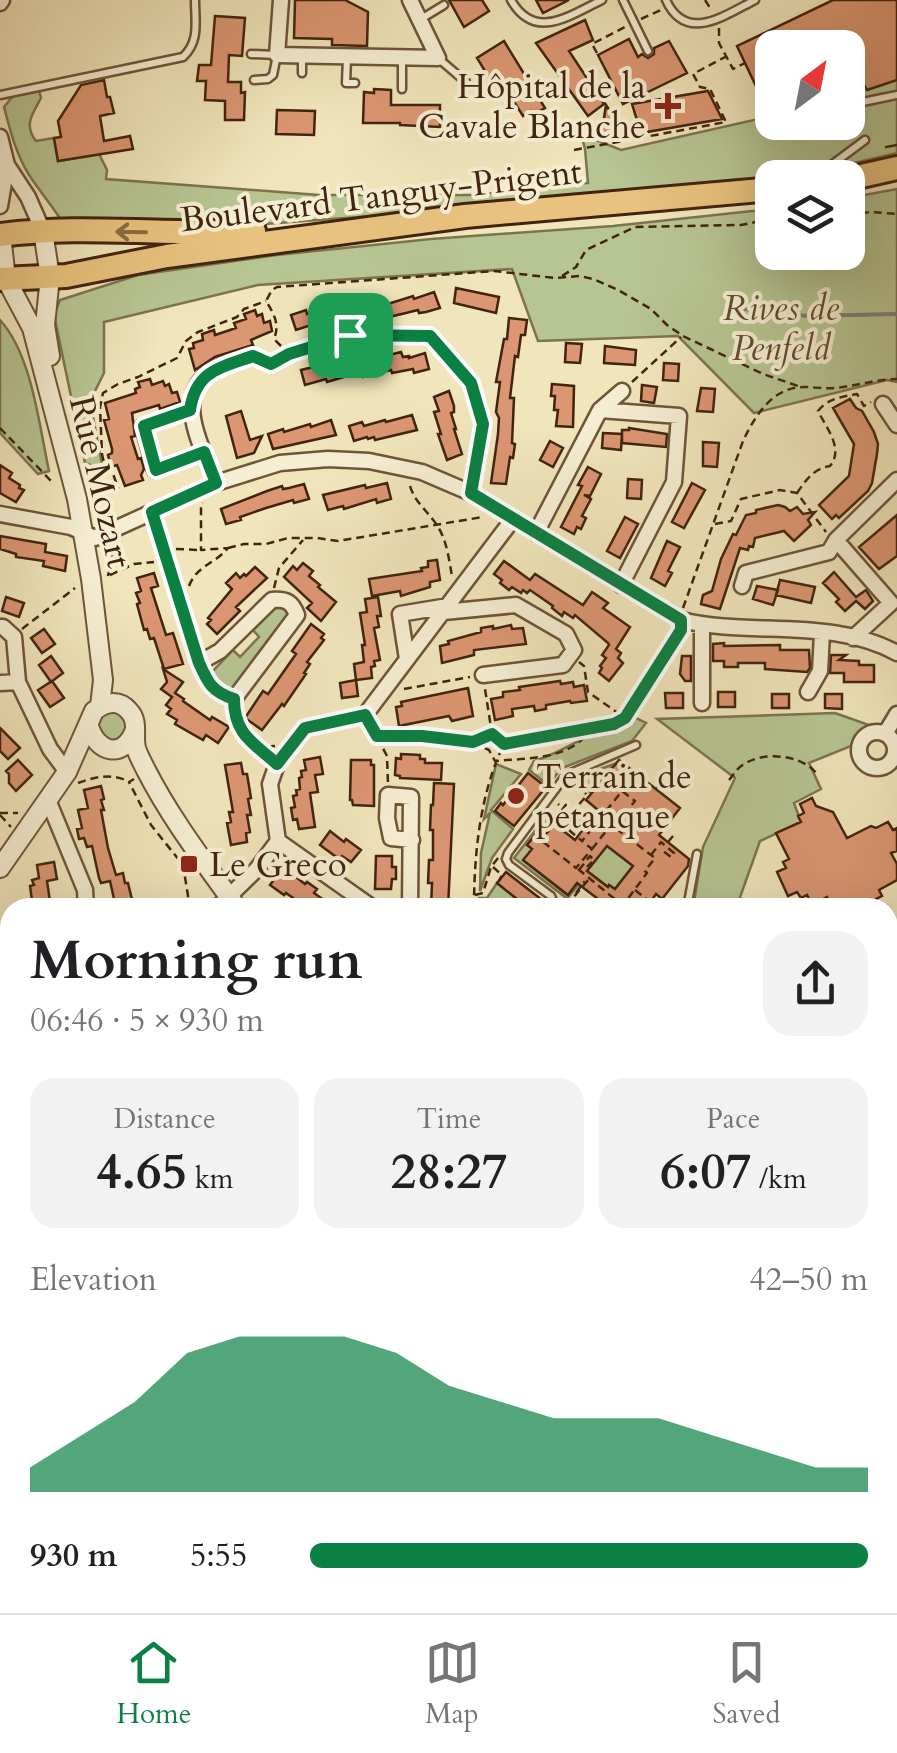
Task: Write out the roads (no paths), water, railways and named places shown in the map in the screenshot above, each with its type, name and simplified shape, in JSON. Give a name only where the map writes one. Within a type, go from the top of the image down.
[{"type":"main road","points":[[865,175],[897,168]]},
{"type":"main road","name":"Boulevard Tanguy-Prigent","points":[[3,279],[66,276],[168,256],[438,221],[755,191]]},
{"type":"main road","points":[[1,235],[43,231],[221,233],[438,221]]},
{"type":"street","points":[[281,0],[277,55],[438,58],[410,0]]},
{"type":"street","points":[[0,137],[7,165],[28,197],[43,231]]},
{"type":"street","points":[[0,206],[7,165]]},
{"type":"street","points":[[0,227],[3,279]]},
{"type":"street","name":"Rue Mozart","points":[[43,231],[50,276],[44,325],[89,535]]},
{"type":"street","name":"Rue Mozart","points":[[3,279],[32,328],[100,578],[112,688],[109,705]]},
{"type":"street","points":[[216,483],[190,410],[193,391],[213,370],[253,356],[271,364],[289,354],[350,335],[430,336],[471,383],[483,424],[471,493]]},
{"type":"street","points":[[536,533],[600,410],[622,392]]},
{"type":"street","points":[[884,404],[897,426]]},
{"type":"street","points":[[190,410],[144,426],[156,470],[204,452]]},
{"type":"street","points":[[600,410],[679,416],[674,482],[621,585]]},
{"type":"street","points":[[0,514],[89,535],[113,529],[216,483],[280,463],[328,459],[369,462],[411,470],[471,493],[681,620],[702,625],[805,630],[854,638],[897,654]]},
{"type":"street","points":[[742,586],[746,573],[828,552],[897,480]]},
{"type":"street","points":[[152,512],[199,663],[207,682],[219,695],[234,699],[297,616],[293,604],[284,599],[272,600],[231,641],[199,663]]},
{"type":"street","points":[[232,898],[278,841],[270,784],[277,764],[305,728],[365,715],[513,519]]},
{"type":"street","points":[[836,541],[894,601],[854,638]]},
{"type":"street","points":[[408,658],[400,614],[516,605],[566,634],[574,650],[563,665],[483,675]]},
{"type":"street","points":[[702,625],[702,703]]},
{"type":"street","points":[[0,627],[14,637],[18,682],[50,749],[73,777]]},
{"type":"street","points":[[808,692],[820,671],[822,633]]},
{"type":"street","points":[[0,683],[18,682]]},
{"type":"street","points":[[73,777],[90,718],[109,705],[129,710],[133,716],[142,775]]},
{"type":"street","points":[[885,734],[897,714]]},
{"type":"street","points":[[89,726],[93,740],[110,748],[142,775],[202,860],[224,898]]},
{"type":"street","points":[[0,868],[48,800],[110,748],[125,745],[135,730]]},
{"type":"street","points":[[410,898],[412,840],[411,797],[388,795],[391,838],[412,840]]},
{"type":"street","points":[[48,800],[85,898]]},
{"type":"street","points":[[278,841],[359,898]]},
{"type":"lane","points":[[0,96],[184,57],[196,37],[195,0]]},
{"type":"lane","points":[[511,0],[532,22],[552,23],[602,0]]},
{"type":"lane","points":[[623,0],[648,51]]},
{"type":"lane","points":[[666,0],[675,15],[696,24],[714,20],[755,0]]},
{"type":"lane","points":[[420,20],[444,4]]},
{"type":"lane","points":[[252,54],[277,55],[273,75],[268,80],[254,80]]},
{"type":"lane","points":[[302,56],[302,72]]},
{"type":"lane","points":[[347,56],[346,82],[355,83]]},
{"type":"lane","points":[[402,58],[402,89]]},
{"type":"lane","points":[[438,58],[466,82]]},
{"type":"lane","points":[[865,101],[897,94]]},
{"type":"lane","points":[[838,160],[865,140]]},
{"type":"lane","points":[[552,898],[509,865],[508,853],[566,775],[636,745]]},
{"type":"lane","points":[[689,898],[697,854]]},
{"type":"waterway","points":[[728,307],[808,316],[897,314]]},
{"type":"tram line","points":[[886,147],[897,145]]},
{"type":"place","name":"Hôpital de la Cavale Blanche","points":[[668,106]]},
{"type":"place","name":"Terrain de pétanque","points":[[516,796]]},
{"type":"place","name":"Le Greco","points":[[189,864]]},
{"type":"park label","name":"Rives de Penfeld","points":[[781,328]]}]
